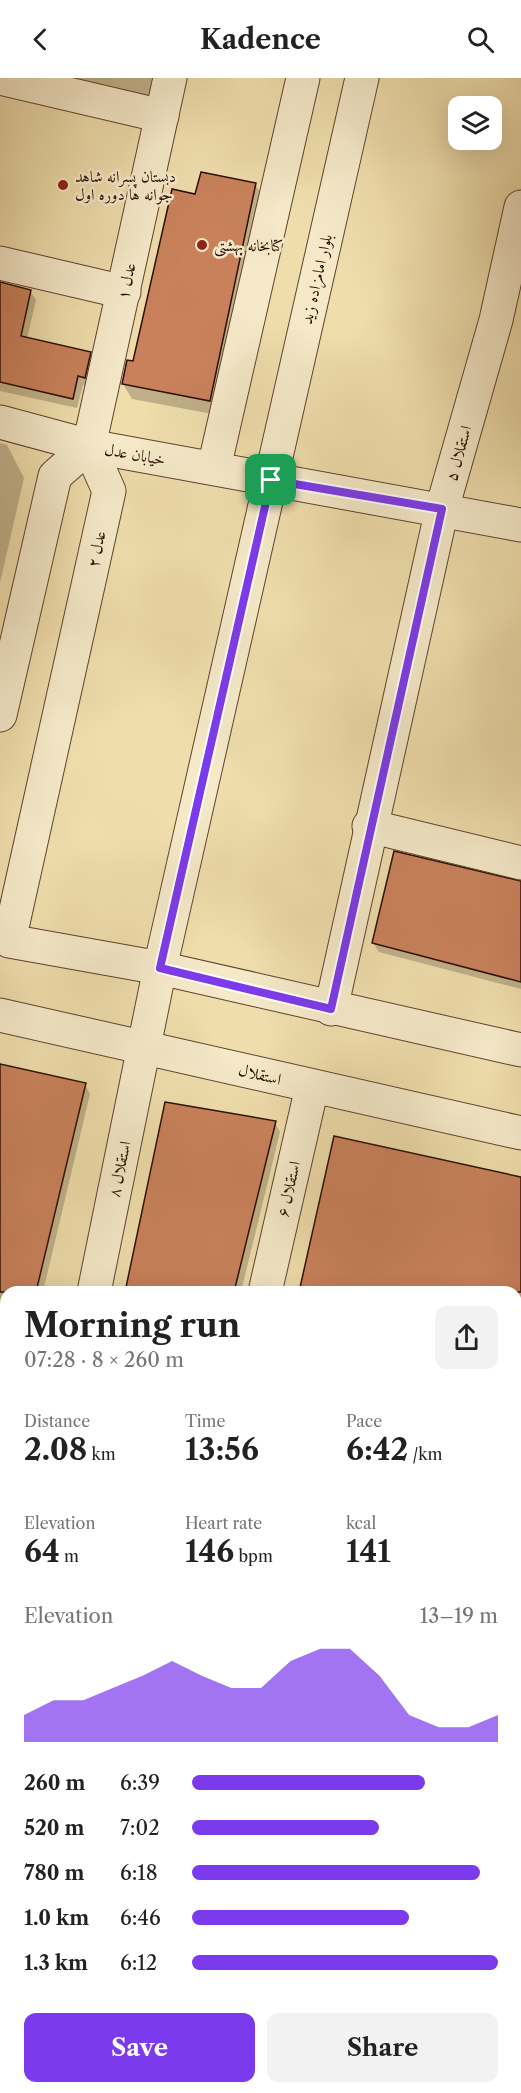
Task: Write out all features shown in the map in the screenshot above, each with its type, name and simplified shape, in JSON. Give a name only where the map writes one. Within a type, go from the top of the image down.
[{"type":"street","points":[[0,78],[162,116]]},
{"type":"street","name":"عدل ۱","points":[[88,446],[170,78]]},
{"type":"street","points":[[214,468],[303,78]]},
{"type":"street","name":"بلوار امامزاده زید","points":[[160,968],[362,78]]},
{"type":"street","name":"استقلال ۵","points":[[331,1009],[369,826],[442,509],[508,322],[521,207]]},
{"type":"street","points":[[0,263],[124,292]]},
{"type":"street","name":"خیابان عدل","points":[[0,422],[88,446],[521,525]]},
{"type":"street","points":[[0,715],[55,476],[88,446]]},
{"type":"street","name":"عدل ۲","points":[[88,446],[109,491],[9,941],[160,968]]},
{"type":"street","points":[[369,826],[521,863]]},
{"type":"street","points":[[160,968],[331,1009],[521,1050]]},
{"type":"street","name":"استقلال ۸","points":[[95,1286],[160,968]]},
{"type":"street","name":"استقلال","points":[[0,1014],[521,1133]]},
{"type":"street","name":"استقلال ۶","points":[[266,1286],[312,1087]]},
{"type":"building","name":"کتابخانه بهشتی","points":[[201,172],[256,183],[210,401],[122,384],[127,360],[133,361],[172,189],[195,194]]},
{"type":"building","points":[[0,282],[31,290],[21,336],[91,352],[85,378],[78,376],[73,399],[0,382]]},
{"type":"building","points":[[394,851],[521,881],[521,982],[372,943]]},
{"type":"building","points":[[0,1064],[86,1083],[37,1286],[0,1286]]},
{"type":"building","points":[[165,1102],[276,1121],[235,1286],[126,1286]]},
{"type":"building","points":[[334,1136],[521,1177],[521,1286],[300,1286]]},
{"type":"place","name":"دبستان پسرانه شاهد جوانه ها دوره اول","points":[[63,185]]},
{"type":"place","name":"کتابخانه بهشتی","points":[[202,245]]},
{"type":"route","points":[[271,480],[442,509],[369,826],[331,1009],[160,968],[271,480]]}]
